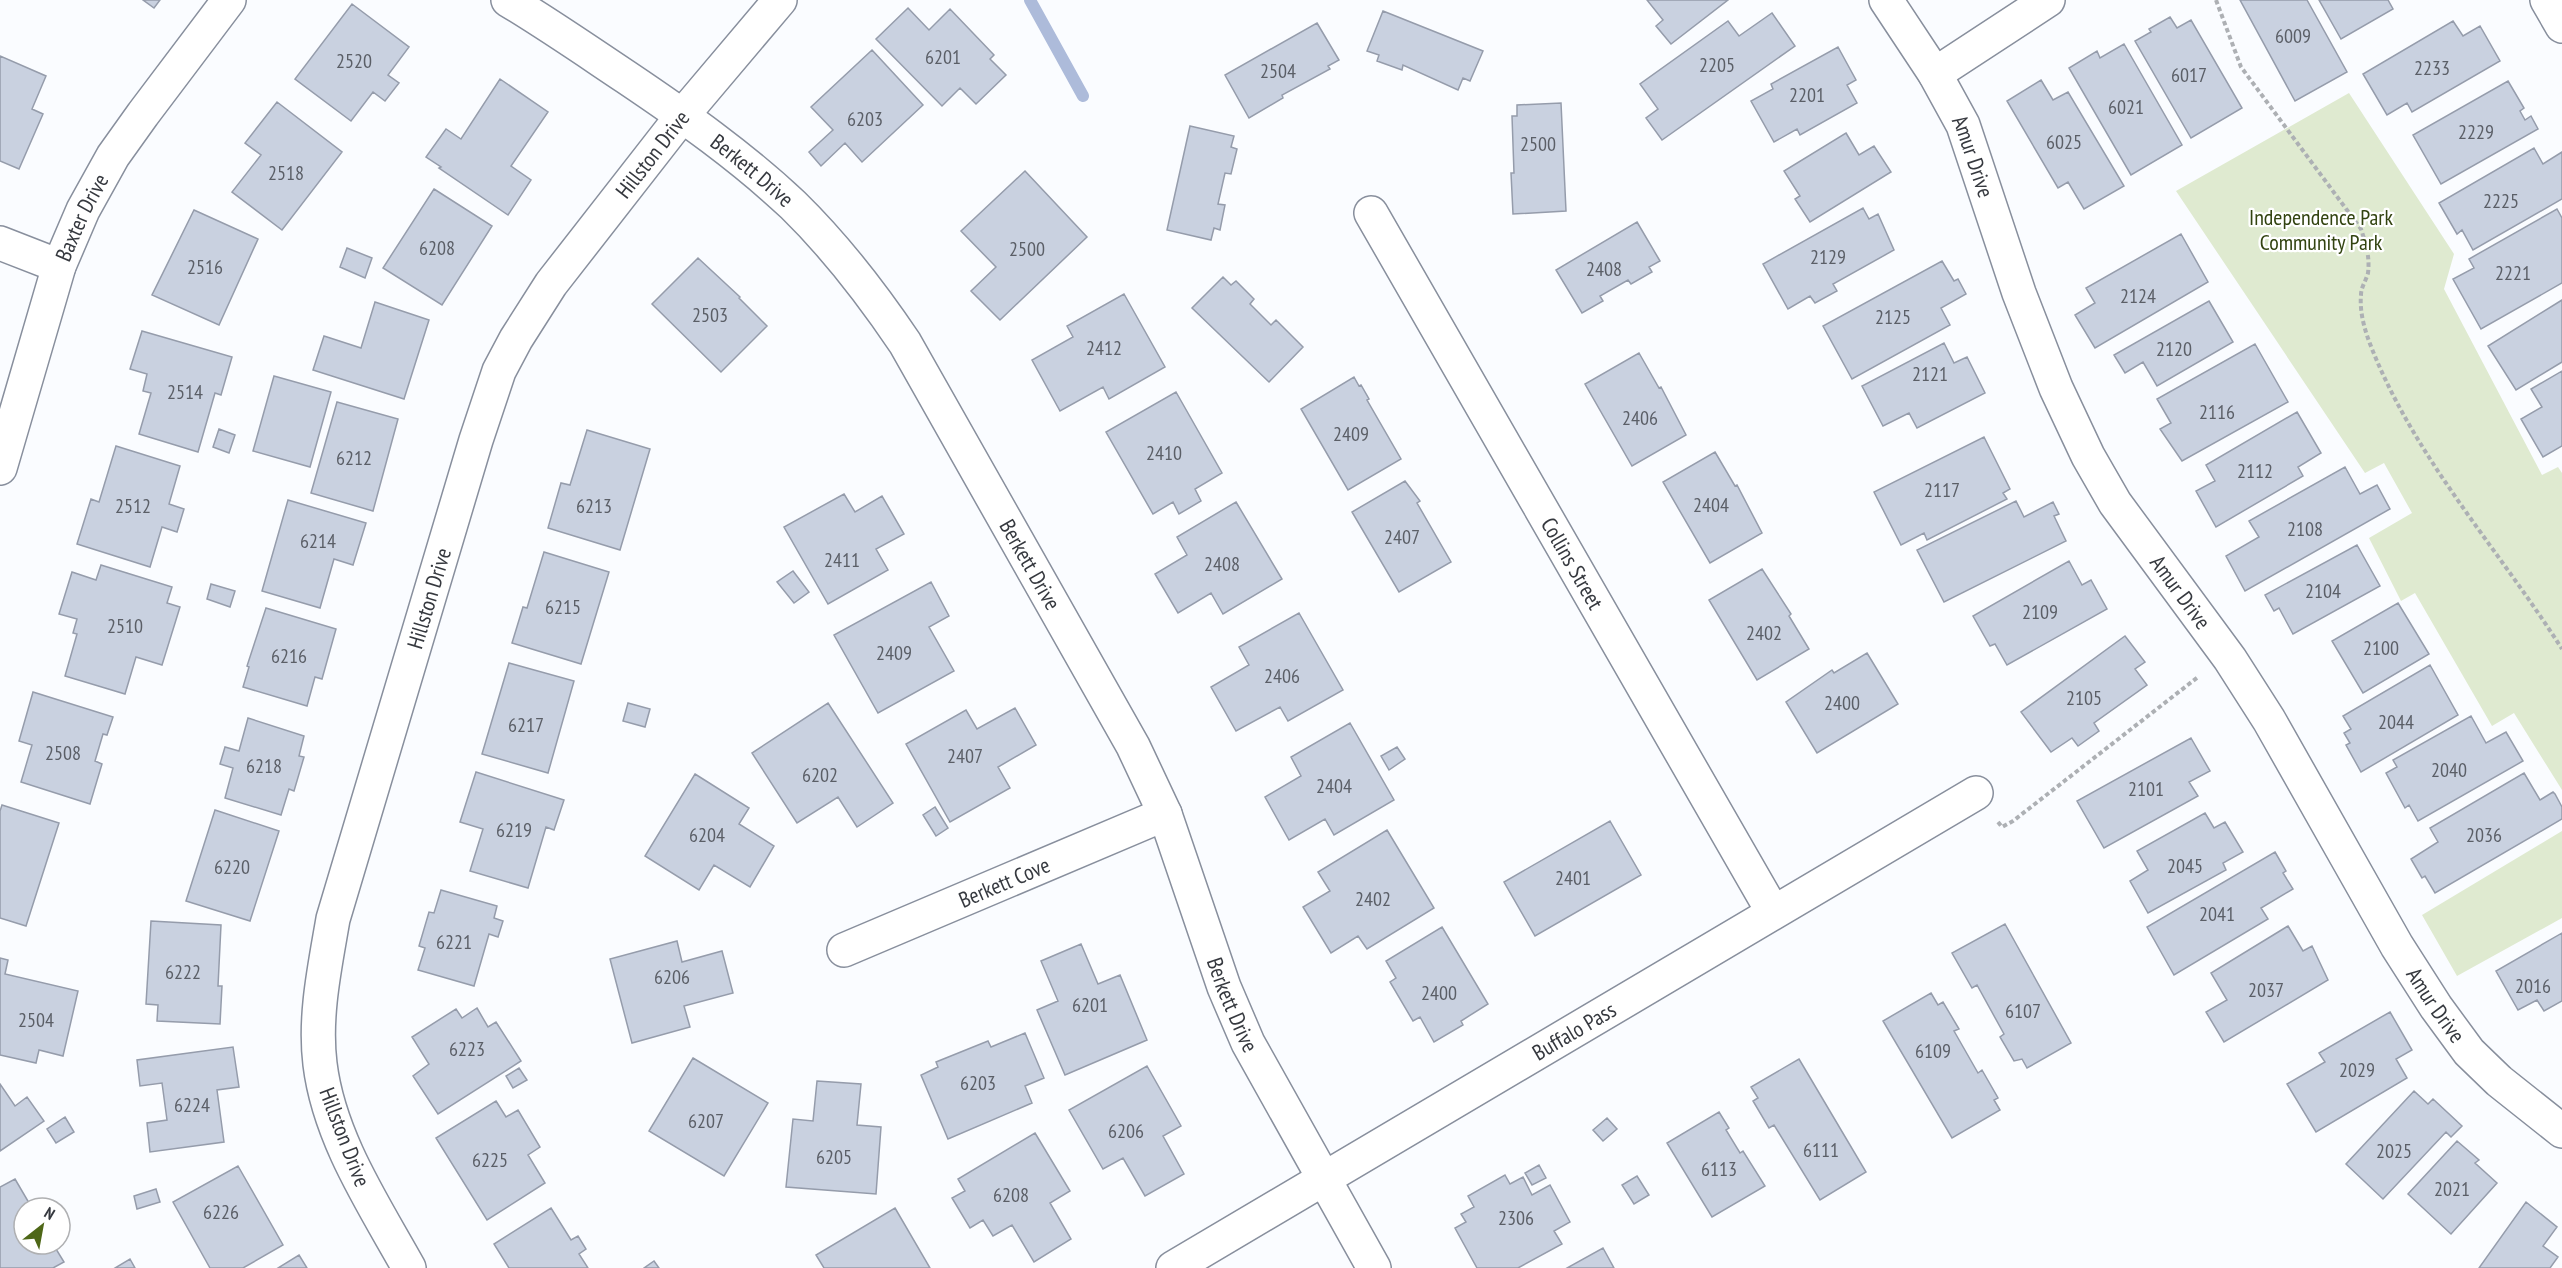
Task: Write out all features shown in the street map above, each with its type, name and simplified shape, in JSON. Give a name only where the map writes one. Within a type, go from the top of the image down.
[{"type":"street","name":"Baxter Drive","points":[[0,468],[59,266],[83,210],[113,156],[229,0]]},
{"type":"street","name":"Berkett Drive","points":[[508,0],[542,20],[722,146],[792,205],[841,256],[884,311],[935,394],[1127,736],[1165,814],[1224,987],[1248,1043],[1374,1268]]},
{"type":"street","name":"Hillston Drive","points":[[410,1268],[347,1154],[326,1099],[319,1063],[319,1024],[322,983],[333,919],[476,441],[500,371],[516,339],[551,284],[682,116],[780,0]]},
{"type":"street","name":"Amur Drive","points":[[1886,0],[1935,74],[1963,125],[2019,293],[2056,388],[2088,456],[2115,502],[2230,659],[2269,720],[2397,946],[2436,1007],[2469,1052],[2499,1081],[2562,1131]]},
{"type":"street","points":[[1935,74],[2048,0]]},
{"type":"street","points":[[2547,0],[2562,26]]},
{"type":"street","name":"Collins Street","points":[[1371,213],[1773,912]]},
{"type":"street","points":[[0,243],[59,266]]},
{"type":"street","name":"Buffalo Pass","points":[[1173,1268],[1976,793]]},
{"type":"street","name":"Berkett Cove","points":[[844,950],[1165,814]]},
{"type":"path","points":[[2216,0],[2241,67],[2361,229],[2368,249],[2368,274],[2360,292],[2361,317],[2377,361],[2404,413],[2457,499],[2562,649]]},
{"type":"path","points":[[2002,827],[2198,676],[2230,659]]},
{"type":"green space","name":"Independence Park Community Park","points":[[2349,93],[2454,254],[2444,289],[2542,475],[2558,467],[2562,473],[2562,790],[2514,713],[2492,726],[2415,593],[2401,601],[2369,538],[2412,513],[2384,463],[2365,473],[2176,191]]},
{"type":"green space","points":[[2562,831],[2562,918],[2457,976],[2422,915]]},
{"type":"building","points":[[143,0],[160,0],[154,8]]},
{"type":"building","points":[[1647,0],[1728,0],[1671,44],[1656,26],[1663,20]]},
{"type":"building","points":[[2240,0],[2307,0],[2347,72],[2295,101]]},
{"type":"building","points":[[2319,0],[2388,0],[2393,9],[2341,39]]},
{"type":"building","points":[[352,4],[409,47],[388,75],[399,83],[385,101],[373,92],[351,121],[295,79]]},
{"type":"building","points":[[908,8],[929,30],[950,9],[994,55],[990,59],[1006,75],[976,104],[960,88],[942,106],[876,39]]},
{"type":"building","points":[[1383,11],[1483,51],[1470,81],[1463,78],[1458,90],[1403,65],[1402,70],[1377,61],[1379,55],[1367,51]]},
{"type":"building","points":[[1772,13],[1795,46],[1662,140],[1646,118],[1658,109],[1640,84],[1728,21],[1739,36]]},
{"type":"building","points":[[2170,17],[2177,28],[2191,20],[2242,108],[2191,138],[2135,41],[2151,32],[2149,29]]},
{"type":"building","points":[[2453,21],[2463,36],[2480,26],[2500,61],[2412,112],[2407,103],[2387,115],[2363,74]]},
{"type":"building","points":[[1317,23],[1339,60],[1328,66],[1330,69],[1282,95],[1283,98],[1249,118],[1225,75]]},
{"type":"building","points":[[2124,44],[2182,145],[2131,175],[2069,68],[2097,51],[2100,58]]},
{"type":"building","points":[[1838,47],[1856,80],[1847,85],[1857,103],[1800,135],[1797,129],[1774,142],[1751,101],[1773,89],[1771,84]]},
{"type":"building","points":[[872,50],[923,105],[862,162],[845,143],[821,166],[809,152],[833,130],[811,107]]},
{"type":"building","points":[[0,56],[46,76],[32,109],[43,114],[19,169],[0,161]]},
{"type":"building","points":[[500,79],[548,112],[511,166],[531,180],[508,215],[426,157],[446,129],[461,139]]},
{"type":"building","points":[[2041,80],[2053,100],[2068,92],[2124,186],[2084,209],[2068,182],[2058,188],[2007,101]]},
{"type":"building","points":[[2508,81],[2524,108],[2520,111],[2525,120],[2531,116],[2538,129],[2441,184],[2413,135]]},
{"type":"building","points":[[277,102],[342,152],[282,230],[232,192],[261,155],[245,143]]},
{"type":"building","points":[[1561,103],[1566,211],[1513,214],[1512,116],[1517,116],[1517,105]]},
{"type":"building","points":[[1190,126],[1234,136],[1231,147],[1237,149],[1231,174],[1225,173],[1218,204],[1225,205],[1220,230],[1214,228],[1211,240],[1167,230]]},
{"type":"building","points":[[1846,133],[1859,155],[1874,146],[1891,172],[1810,222],[1795,199],[1800,196],[1784,171]]},
{"type":"building","points":[[2534,148],[2543,164],[2562,152],[2562,199],[2473,250],[2462,230],[2457,234],[2439,203]]},
{"type":"building","points":[[1025,171],[1087,237],[1000,320],[971,291],[996,267],[961,231]]},
{"type":"building","points":[[434,189],[492,226],[442,305],[383,268]]},
{"type":"building","points":[[1863,208],[1869,219],[1878,214],[1894,250],[1833,284],[1837,291],[1815,303],[1810,296],[1788,309],[1763,264]]},
{"type":"building","points":[[2557,209],[2562,218],[2562,283],[2481,329],[2453,279],[2474,268],[2469,259]]},
{"type":"building","points":[[194,210],[258,239],[219,325],[152,295]]},
{"type":"building","points":[[1637,222],[1660,261],[1649,267],[1652,272],[1631,284],[1628,280],[1600,296],[1603,301],[1582,313],[1556,270]]},
{"type":"building","points":[[2181,234],[2208,282],[2095,348],[2075,315],[2095,303],[2086,288]]},
{"type":"building","points":[[347,248],[372,258],[365,278],[340,267]]},
{"type":"building","points":[[698,258],[767,326],[721,372],[652,304]]},
{"type":"building","points":[[1942,261],[1954,281],[1958,279],[1966,294],[1941,308],[1950,325],[1852,379],[1823,326]]},
{"type":"building","points":[[1223,277],[1231,285],[1236,281],[1254,299],[1250,304],[1271,325],[1276,320],[1303,347],[1269,382],[1192,308]]},
{"type":"building","points":[[1124,294],[1165,367],[1109,399],[1103,387],[1060,411],[1032,360],[1073,337],[1067,326]]},
{"type":"building","points":[[2562,300],[2562,362],[2516,390],[2488,346]]},
{"type":"building","points":[[2209,301],[2233,342],[2157,386],[2143,362],[2125,373],[2114,355]]},
{"type":"building","points":[[375,302],[429,320],[404,399],[313,370],[324,336],[361,348]]},
{"type":"building","points":[[142,331],[232,357],[221,395],[215,393],[198,452],[139,434],[151,393],[143,391],[147,374],[130,369]]},
{"type":"building","points":[[1944,343],[1954,363],[1967,357],[1985,393],[1917,428],[1909,413],[1883,426],[1862,386]]},
{"type":"building","points":[[2255,344],[2288,402],[2182,461],[2160,429],[2171,423],[2157,399]]},
{"type":"building","points":[[1639,353],[1659,388],[1661,387],[1686,435],[1632,466],[1585,384]]},
{"type":"building","points":[[2562,371],[2562,446],[2543,457],[2521,419],[2542,407],[2531,389]]},
{"type":"building","points":[[274,376],[331,392],[310,467],[253,451]]},
{"type":"building","points":[[1354,377],[1359,386],[1361,385],[1369,399],[1367,400],[1401,459],[1348,490],[1301,409]]},
{"type":"building","points":[[1176,392],[1222,473],[1195,489],[1201,501],[1179,514],[1173,502],[1153,514],[1106,432]]},
{"type":"building","points":[[337,402],[398,419],[373,511],[311,493]]},
{"type":"building","points":[[2297,412],[2321,453],[2298,467],[2303,476],[2216,527],[2196,491],[2215,481],[2206,465]]},
{"type":"building","points":[[219,429],[235,435],[229,453],[213,447]]},
{"type":"building","points":[[587,430],[650,449],[620,550],[548,528],[561,483],[570,485]]},
{"type":"building","points":[[1984,437],[2010,489],[2003,493],[2007,499],[1927,540],[1924,533],[1901,545],[1874,492]]},
{"type":"building","points":[[116,446],[180,466],[169,504],[184,509],[177,532],[162,527],[150,567],[77,544],[91,499],[99,502]]},
{"type":"building","points":[[1715,452],[1735,486],[1737,485],[1762,533],[1710,563],[1663,482]]},
{"type":"building","points":[[2345,467],[2360,494],[2377,485],[2390,509],[2245,591],[2226,556],[2259,537],[2249,521]]},
{"type":"building","points":[[1405,481],[1420,501],[1417,503],[1451,562],[1399,592],[1352,512]]},
{"type":"building","points":[[844,494],[855,512],[882,496],[904,534],[876,549],[888,570],[828,604],[784,527]]},
{"type":"building","points":[[288,500],[366,523],[353,565],[334,559],[320,608],[262,591]]},
{"type":"building","points":[[2016,501],[2024,517],[2053,502],[2059,514],[2054,516],[2066,541],[1944,602],[1917,550]]},
{"type":"building","points":[[1236,502],[1282,579],[1223,614],[1211,593],[1178,613],[1155,574],[1187,555],[1177,537]]},
{"type":"building","points":[[2357,545],[2380,586],[2293,634],[2279,608],[2274,611],[2265,595]]},
{"type":"building","points":[[544,552],[609,572],[581,664],[512,643],[523,607],[527,608]]},
{"type":"building","points":[[2069,561],[2082,585],[2091,580],[2107,609],[2007,665],[1995,644],[1990,646],[1973,616]]},
{"type":"building","points":[[101,565],[172,587],[167,603],[180,607],[162,665],[136,657],[125,694],[65,676],[77,634],[73,633],[77,619],[59,614],[72,572],[96,580]]},
{"type":"building","points":[[1762,569],[1791,614],[1789,616],[1809,649],[1757,680],[1709,600]]},
{"type":"building","points":[[793,571],[809,592],[794,603],[777,582]]},
{"type":"building","points":[[931,582],[949,616],[929,627],[954,671],[878,713],[834,635]]},
{"type":"building","points":[[211,584],[235,591],[230,607],[207,599]]},
{"type":"building","points":[[2398,603],[2429,654],[2363,693],[2332,641]]},
{"type":"building","points":[[266,608],[336,629],[322,679],[315,677],[307,706],[243,687],[249,667],[247,666]]},
{"type":"building","points":[[1299,613],[1343,690],[1288,721],[1280,707],[1236,731],[1211,687],[1249,665],[1239,647]]},
{"type":"building","points":[[2125,636],[2145,662],[2135,669],[2147,685],[2094,723],[2099,731],[2078,746],[2072,738],[2051,752],[2021,712]]},
{"type":"building","points":[[1867,653],[1898,704],[1817,753],[1786,702],[1832,670],[1834,673]]},
{"type":"building","points":[[509,663],[574,681],[548,773],[482,754]]},
{"type":"building","points":[[2430,665],[2458,715],[2361,772],[2346,745],[2350,743],[2344,733],[2351,729],[2343,716]]},
{"type":"building","points":[[33,692],[113,717],[107,735],[103,734],[95,761],[102,764],[90,804],[21,782],[32,745],[19,741]]},
{"type":"building","points":[[628,703],[650,709],[645,727],[623,721]]},
{"type":"building","points":[[828,703],[893,803],[857,827],[838,797],[797,823],[752,753]]},
{"type":"building","points":[[1015,708],[1036,745],[998,767],[1010,788],[950,822],[906,744],[966,710],[977,729]]},
{"type":"building","points":[[2471,716],[2486,743],[2506,732],[2523,761],[2418,821],[2409,805],[2405,808],[2386,773],[2397,767],[2393,760]]},
{"type":"building","points":[[248,718],[304,736],[299,756],[304,757],[294,791],[289,789],[281,815],[225,798],[233,768],[220,764],[225,747],[239,751]]},
{"type":"building","points":[[1350,723],[1394,800],[1334,835],[1325,819],[1289,840],[1265,797],[1301,776],[1291,757]]},
{"type":"building","points":[[2191,738],[2210,771],[2189,782],[2198,796],[2104,848],[2077,801]]},
{"type":"building","points":[[1397,747],[1405,759],[1389,770],[1381,756]]},
{"type":"building","points":[[476,772],[564,800],[554,830],[546,827],[528,888],[470,871],[483,829],[460,822]]},
{"type":"building","points":[[2524,773],[2540,800],[2553,792],[2555,794],[2562,807],[2562,819],[2435,893],[2425,876],[2422,878],[2411,859],[2438,842],[2430,828]]},
{"type":"building","points":[[695,774],[749,808],[739,824],[774,846],[750,887],[714,865],[699,890],[645,856]]},
{"type":"building","points":[[2,805],[59,823],[26,926],[0,918],[0,811]]},
{"type":"building","points":[[935,807],[948,828],[936,836],[923,815]]},
{"type":"building","points":[[215,810],[279,831],[250,921],[186,901]]},
{"type":"building","points":[[2205,813],[2214,828],[2225,822],[2243,852],[2223,863],[2226,870],[2148,913],[2130,881],[2148,870],[2137,851]]},
{"type":"building","points":[[1610,821],[1641,875],[1535,936],[1504,882]]},
{"type":"building","points":[[1387,830],[1434,908],[1367,949],[1358,936],[1331,953],[1303,907],[1330,891],[1318,872]]},
{"type":"building","points":[[2275,852],[2286,871],[2283,873],[2293,889],[2261,908],[2268,919],[2174,975],[2147,927]]},
{"type":"building","points":[[441,890],[497,906],[494,918],[503,921],[498,937],[489,934],[474,986],[418,970],[425,948],[419,946],[429,912],[434,913]]},
{"type":"building","points":[[151,921],[221,925],[218,986],[222,986],[220,1024],[157,1021],[158,1005],[146,1004]]},
{"type":"building","points":[[2005,924],[2071,1043],[2027,1068],[2022,1059],[2014,1061],[2000,1037],[2004,1034],[1977,985],[1972,988],[1952,953]]},
{"type":"building","points":[[2288,926],[2303,951],[2312,946],[2328,980],[2224,1042],[2206,1012],[2227,1000],[2211,973]]},
{"type":"building","points":[[1442,927],[1488,1004],[1461,1021],[1463,1025],[1434,1042],[1420,1017],[1413,1021],[1390,982],[1396,978],[1386,961]]},
{"type":"building","points":[[2562,933],[2562,1001],[2544,1011],[2537,1000],[2518,1010],[2496,971]]},
{"type":"building","points":[[677,941],[682,962],[722,951],[733,993],[684,1006],[690,1027],[632,1043],[610,959]]},
{"type":"building","points":[[1081,944],[1098,984],[1120,975],[1147,1040],[1065,1075],[1037,1010],[1058,1001],[1041,961]]},
{"type":"building","points":[[0,958],[8,960],[5,974],[78,991],[63,1056],[39,1050],[36,1063],[0,1055]]},
{"type":"building","points":[[1931,993],[1938,1005],[1943,1002],[1959,1029],[1954,1031],[1978,1073],[1982,1070],[1998,1098],[1994,1100],[2000,1110],[1952,1138],[1883,1021]]},
{"type":"building","points":[[477,1008],[488,1027],[496,1022],[521,1061],[438,1114],[413,1076],[429,1064],[412,1037],[456,1009],[462,1018]]},
{"type":"building","points":[[2390,1012],[2412,1050],[2396,1059],[2407,1078],[2316,1132],[2287,1084],[2325,1062],[2319,1053]]},
{"type":"building","points":[[1025,1033],[1044,1078],[1025,1086],[1032,1103],[948,1139],[921,1075],[938,1067],[936,1062],[988,1041],[991,1047]]},
{"type":"building","points":[[233,1047],[239,1087],[217,1090],[224,1142],[150,1152],[147,1123],[167,1120],[162,1083],[140,1086],[137,1060]]},
{"type":"building","points":[[693,1058],[768,1103],[724,1176],[649,1131]]},
{"type":"building","points":[[1799,1059],[1866,1172],[1820,1200],[1774,1125],[1769,1128],[1753,1101],[1758,1098],[1751,1087]]},
{"type":"building","points":[[1147,1066],[1181,1126],[1163,1136],[1184,1174],[1145,1196],[1123,1158],[1103,1169],[1069,1110]]},
{"type":"building","points":[[519,1068],[527,1080],[513,1088],[506,1076]]},
{"type":"building","points":[[817,1081],[861,1084],[857,1125],[881,1127],[876,1194],[786,1187],[793,1119],[813,1121]]},
{"type":"building","points":[[0,1084],[15,1106],[27,1097],[44,1121],[0,1151]]},
{"type":"building","points":[[2414,1091],[2428,1104],[2433,1099],[2462,1126],[2451,1137],[2446,1132],[2383,1199],[2346,1164]]},
{"type":"building","points":[[496,1101],[506,1117],[518,1110],[540,1147],[528,1155],[545,1183],[487,1220],[436,1138]]},
{"type":"building","points":[[1719,1112],[1729,1128],[1726,1130],[1740,1153],[1743,1151],[1765,1186],[1712,1217],[1667,1143]]},
{"type":"building","points":[[65,1117],[74,1132],[56,1143],[47,1129]]},
{"type":"building","points":[[1607,1118],[1617,1129],[1603,1141],[1593,1130]]},
{"type":"building","points":[[1035,1133],[1070,1191],[1050,1203],[1071,1239],[1034,1262],[1012,1225],[993,1236],[983,1220],[970,1228],[952,1198],[965,1191],[958,1179]]},
{"type":"building","points":[[2457,1141],[2479,1160],[2475,1163],[2497,1183],[2451,1234],[2408,1194]]},
{"type":"building","points":[[1539,1165],[1546,1178],[1532,1185],[1525,1173]]},
{"type":"building","points":[[238,1166],[283,1245],[243,1268],[210,1268],[173,1202]]},
{"type":"building","points":[[1505,1175],[1510,1184],[1523,1177],[1532,1195],[1550,1185],[1570,1222],[1554,1231],[1562,1244],[1518,1268],[1477,1268],[1455,1228],[1466,1222],[1461,1214],[1474,1207],[1468,1196]]},
{"type":"building","points":[[1637,1176],[1649,1195],[1634,1204],[1622,1185]]},
{"type":"building","points":[[15,1179],[25,1196],[12,1196],[12,1256],[60,1256],[64,1262],[53,1268],[0,1268],[0,1187]]},
{"type":"building","points":[[156,1189],[160,1202],[137,1209],[134,1196]]},
{"type":"building","points":[[2526,1202],[2557,1227],[2543,1246],[2558,1257],[2550,1268],[2479,1268]]},
{"type":"building","points":[[551,1208],[571,1240],[578,1236],[586,1249],[579,1254],[588,1268],[509,1268],[494,1244]]},
{"type":"building","points":[[895,1208],[930,1268],[824,1268],[816,1255]]},
{"type":"building","points":[[1603,1248],[1614,1268],[1567,1268]]},
{"type":"building","points":[[299,1255],[307,1268],[278,1268]]},
{"type":"building","points":[[130,1259],[135,1268],[115,1268]]},
{"type":"building","points":[[654,1261],[659,1268],[644,1268]]},
{"type":"waterway","points":[[1030,0],[1083,96]]}]
